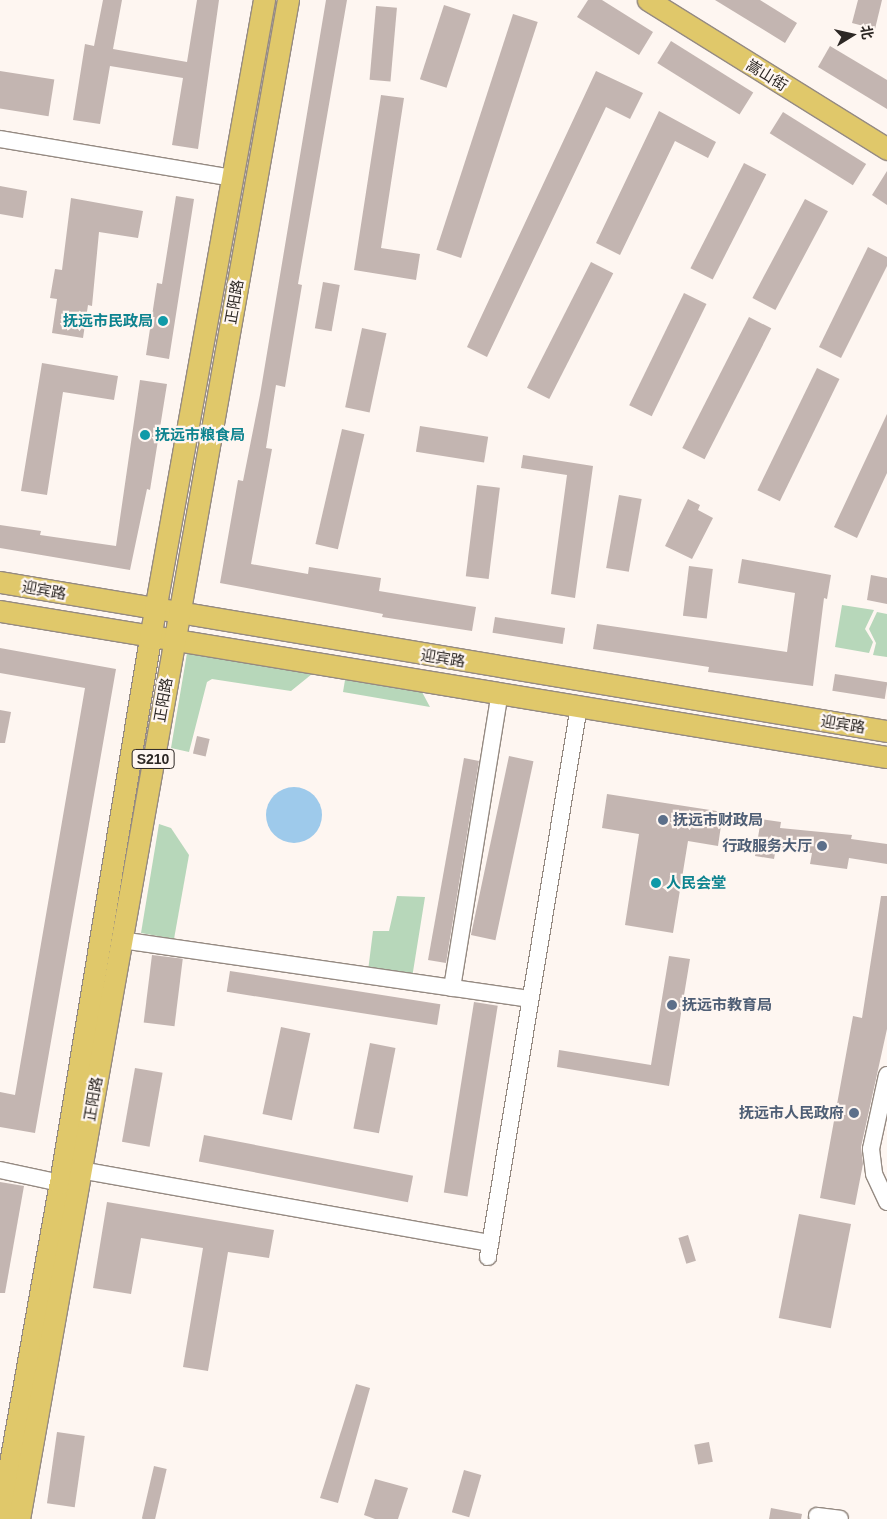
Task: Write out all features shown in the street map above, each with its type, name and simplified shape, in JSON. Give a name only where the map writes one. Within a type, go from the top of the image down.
[{"type":"main road","name":"正阳路","points":[[19,1519],[68,1173],[150,638],[264,0]]},
{"type":"main road","name":"正阳路","points":[[0,1519],[68,1173],[121,940],[288,0]]},
{"type":"main road","name":"嵩山街","points":[[648,0],[887,149]]},
{"type":"main road","name":"嵩山街","points":[[673,0],[887,132]]},
{"type":"main road","name":"迎宾路","points":[[0,582],[179,614],[887,731]]},
{"type":"main road","name":"迎宾路","points":[[0,611],[174,642],[500,693],[887,757]]},
{"type":"street","points":[[0,139],[232,178]]},
{"type":"street","points":[[452,988],[500,693]]},
{"type":"street","points":[[0,1170],[68,1173],[489,1250],[579,706]]},
{"type":"street","points":[[121,940],[530,999]]},
{"type":"street","points":[[887,1075],[871,1149],[874,1174],[887,1202]]},
{"type":"street","points":[[817,1516],[840,1519]]},
{"type":"green space","points":[[842,605],[874,610],[865,629],[873,642],[869,653],[835,647]]},
{"type":"green space","points":[[877,612],[887,614],[887,657],[873,655],[876,643],[869,629]]},
{"type":"green space","points":[[187,653],[312,674],[291,691],[212,679],[207,682],[189,752],[171,748]]},
{"type":"green space","points":[[345,680],[422,692],[430,707],[343,692]]},
{"type":"green space","points":[[159,824],[171,828],[189,855],[174,939],[141,933]]},
{"type":"green space","points":[[397,896],[425,897],[412,978],[368,971],[373,931],[389,931]]},
{"type":"water","points":[[289,787],[299,787],[314,795],[320,804],[322,815],[320,826],[314,835],[299,843],[289,843],[278,838],[271,831],[266,820],[266,810],[271,799],[278,792]]},
{"type":"building","points":[[103,0],[122,0],[113,49],[187,62],[197,0],[219,0],[198,149],[172,145],[183,78],[110,66],[100,124],[73,120],[85,44],[94,46]]},
{"type":"building","points":[[326,0],[347,0],[298,284],[302,285],[285,387],[276,385],[266,448],[272,449],[251,564],[308,574],[309,567],[381,578],[379,591],[476,607],[472,631],[382,617],[383,614],[220,583],[238,480],[243,481],[260,395]]},
{"type":"building","points":[[588,0],[602,0],[653,32],[639,55],[577,17]]},
{"type":"building","points":[[715,0],[760,0],[797,23],[785,43]]},
{"type":"building","points":[[858,0],[882,0],[875,29],[852,23]]},
{"type":"building","points":[[444,5],[471,14],[447,88],[420,79]]},
{"type":"building","points":[[376,6],[397,8],[390,82],[370,80]]},
{"type":"building","points":[[513,14],[538,22],[461,258],[436,250]]},
{"type":"building","points":[[671,41],[753,92],[739,114],[657,63]]},
{"type":"building","points":[[830,46],[887,80],[887,109],[818,67]]},
{"type":"building","points":[[0,71],[54,80],[49,116],[0,108]]},
{"type":"building","points":[[596,71],[643,93],[630,119],[606,107],[487,357],[467,347]]},
{"type":"building","points":[[381,95],[404,98],[381,248],[420,254],[416,280],[354,270]]},
{"type":"building","points":[[659,111],[716,142],[708,158],[675,141],[620,255],[596,243]]},
{"type":"building","points":[[783,112],[866,164],[853,185],[770,133]]},
{"type":"building","points":[[744,163],[766,174],[713,279],[690,268]]},
{"type":"building","points":[[887,171],[887,205],[872,195]]},
{"type":"building","points":[[0,186],[27,191],[23,218],[0,214]]},
{"type":"building","points":[[176,196],[194,199],[169,359],[146,355],[157,283],[162,284]]},
{"type":"building","points":[[71,198],[143,211],[138,238],[99,232],[92,306],[88,305],[83,338],[52,333],[57,299],[50,298],[55,269],[62,270]]},
{"type":"building","points":[[805,199],[828,211],[775,310],[752,298]]},
{"type":"building","points":[[868,247],[887,257],[887,266],[841,358],[819,347]]},
{"type":"building","points":[[591,262],[613,273],[549,399],[527,388]]},
{"type":"building","points":[[323,282],[340,285],[332,331],[315,328]]},
{"type":"building","points":[[684,293],[706,304],[652,416],[629,405]]},
{"type":"building","points":[[749,317],[771,328],[705,459],[682,448]]},
{"type":"building","points":[[362,328],[386,333],[370,412],[345,407]]},
{"type":"building","points":[[42,363],[118,376],[114,400],[63,392],[47,495],[21,491]]},
{"type":"building","points":[[817,368],[839,379],[780,501],[757,490]]},
{"type":"building","points":[[140,380],[167,384],[150,490],[147,489],[130,570],[0,548],[0,525],[41,531],[40,535],[116,546]]},
{"type":"building","points":[[887,414],[887,473],[857,538],[834,527]]},
{"type":"building","points":[[420,426],[488,437],[484,462],[416,452]]},
{"type":"building","points":[[342,429],[364,434],[338,549],[315,544]]},
{"type":"building","points":[[523,455],[593,466],[575,598],[551,594],[567,475],[521,468]]},
{"type":"building","points":[[477,485],[500,488],[489,579],[466,576]]},
{"type":"building","points":[[619,495],[642,499],[629,572],[606,568]]},
{"type":"building","points":[[688,499],[700,505],[698,510],[713,518],[692,559],[665,546]]},
{"type":"building","points":[[742,559],[831,575],[827,599],[824,598],[813,686],[708,672],[709,667],[593,649],[597,624],[787,652],[795,593],[738,583]]},
{"type":"building","points":[[689,566],[713,569],[707,619],[683,616]]},
{"type":"building","points":[[871,575],[887,578],[887,604],[867,600]]},
{"type":"building","points":[[495,617],[565,628],[563,644],[492,633]]},
{"type":"building","points":[[0,648],[116,669],[35,1133],[0,1127],[0,1092],[15,1095],[85,688],[0,673]]},
{"type":"building","points":[[835,674],[887,682],[885,699],[832,691]]},
{"type":"building","points":[[0,710],[11,712],[5,743],[0,743]]},
{"type":"building","points":[[197,736],[210,739],[206,756],[193,754]]},
{"type":"building","points":[[509,756],[533,761],[495,940],[471,935]]},
{"type":"building","points":[[464,758],[479,761],[446,963],[428,960]]},
{"type":"building","points":[[607,794],[723,812],[718,846],[688,841],[673,933],[625,925],[639,834],[602,828]]},
{"type":"building","name":"行政服务大厅","points":[[761,819],[781,822],[780,828],[852,835],[851,839],[887,844],[887,864],[849,858],[847,869],[810,864],[812,853],[776,848],[774,859],[755,856]]},
{"type":"building","name":"抚远市人民政府","points":[[881,896],[887,896],[887,1029],[861,1147],[863,1164],[855,1205],[820,1198],[853,1016],[862,1018]]},
{"type":"building","points":[[152,955],[183,959],[174,1026],[144,1022]]},
{"type":"building","name":"抚远市教育局","points":[[669,956],[690,959],[669,1086],[557,1067],[559,1050],[651,1065]]},
{"type":"building","points":[[230,971],[440,1004],[437,1025],[227,992]]},
{"type":"building","points":[[474,1002],[498,1006],[468,1196],[444,1193]]},
{"type":"building","points":[[281,1027],[310,1033],[292,1120],[262,1114]]},
{"type":"building","points":[[370,1043],[396,1048],[379,1133],[353,1128]]},
{"type":"building","points":[[135,1068],[163,1073],[150,1147],[122,1142]]},
{"type":"building","points":[[204,1135],[413,1176],[408,1202],[199,1162]]},
{"type":"building","points":[[0,1182],[24,1186],[5,1293],[0,1293]]},
{"type":"building","points":[[107,1202],[274,1230],[269,1258],[228,1252],[208,1371],[183,1367],[203,1248],[141,1238],[131,1294],[93,1288]]},
{"type":"building","points":[[799,1214],[851,1224],[831,1328],[779,1318]]},
{"type":"building","points":[[688,1235],[696,1261],[686,1264],[678,1238]]},
{"type":"building","points":[[356,1384],[370,1388],[338,1503],[320,1498]]},
{"type":"building","points":[[57,1432],[85,1436],[75,1507],[47,1503]]},
{"type":"building","points":[[709,1442],[713,1462],[698,1464],[694,1445]]},
{"type":"building","points":[[154,1466],[167,1469],[155,1519],[142,1519]]},
{"type":"building","points":[[464,1470],[481,1475],[469,1517],[452,1512]]},
{"type":"building","points":[[375,1479],[408,1488],[398,1519],[375,1519],[364,1515]]},
{"type":"building","points":[[771,1508],[802,1514],[801,1519],[769,1519]]},
{"type":"place","name":"抚远市民政局","points":[[163,321]]},
{"type":"place","name":"抚远市粮食局","points":[[145,435]]},
{"type":"place","name":"抚远市财政局","points":[[663,820]]},
{"type":"place","name":"行政服务大厅","points":[[822,846]]},
{"type":"place","name":"人民会堂","points":[[656,883]]},
{"type":"place","name":"抚远市教育局","points":[[672,1005]]},
{"type":"place","name":"抚远市人民政府","points":[[854,1113]]}]
